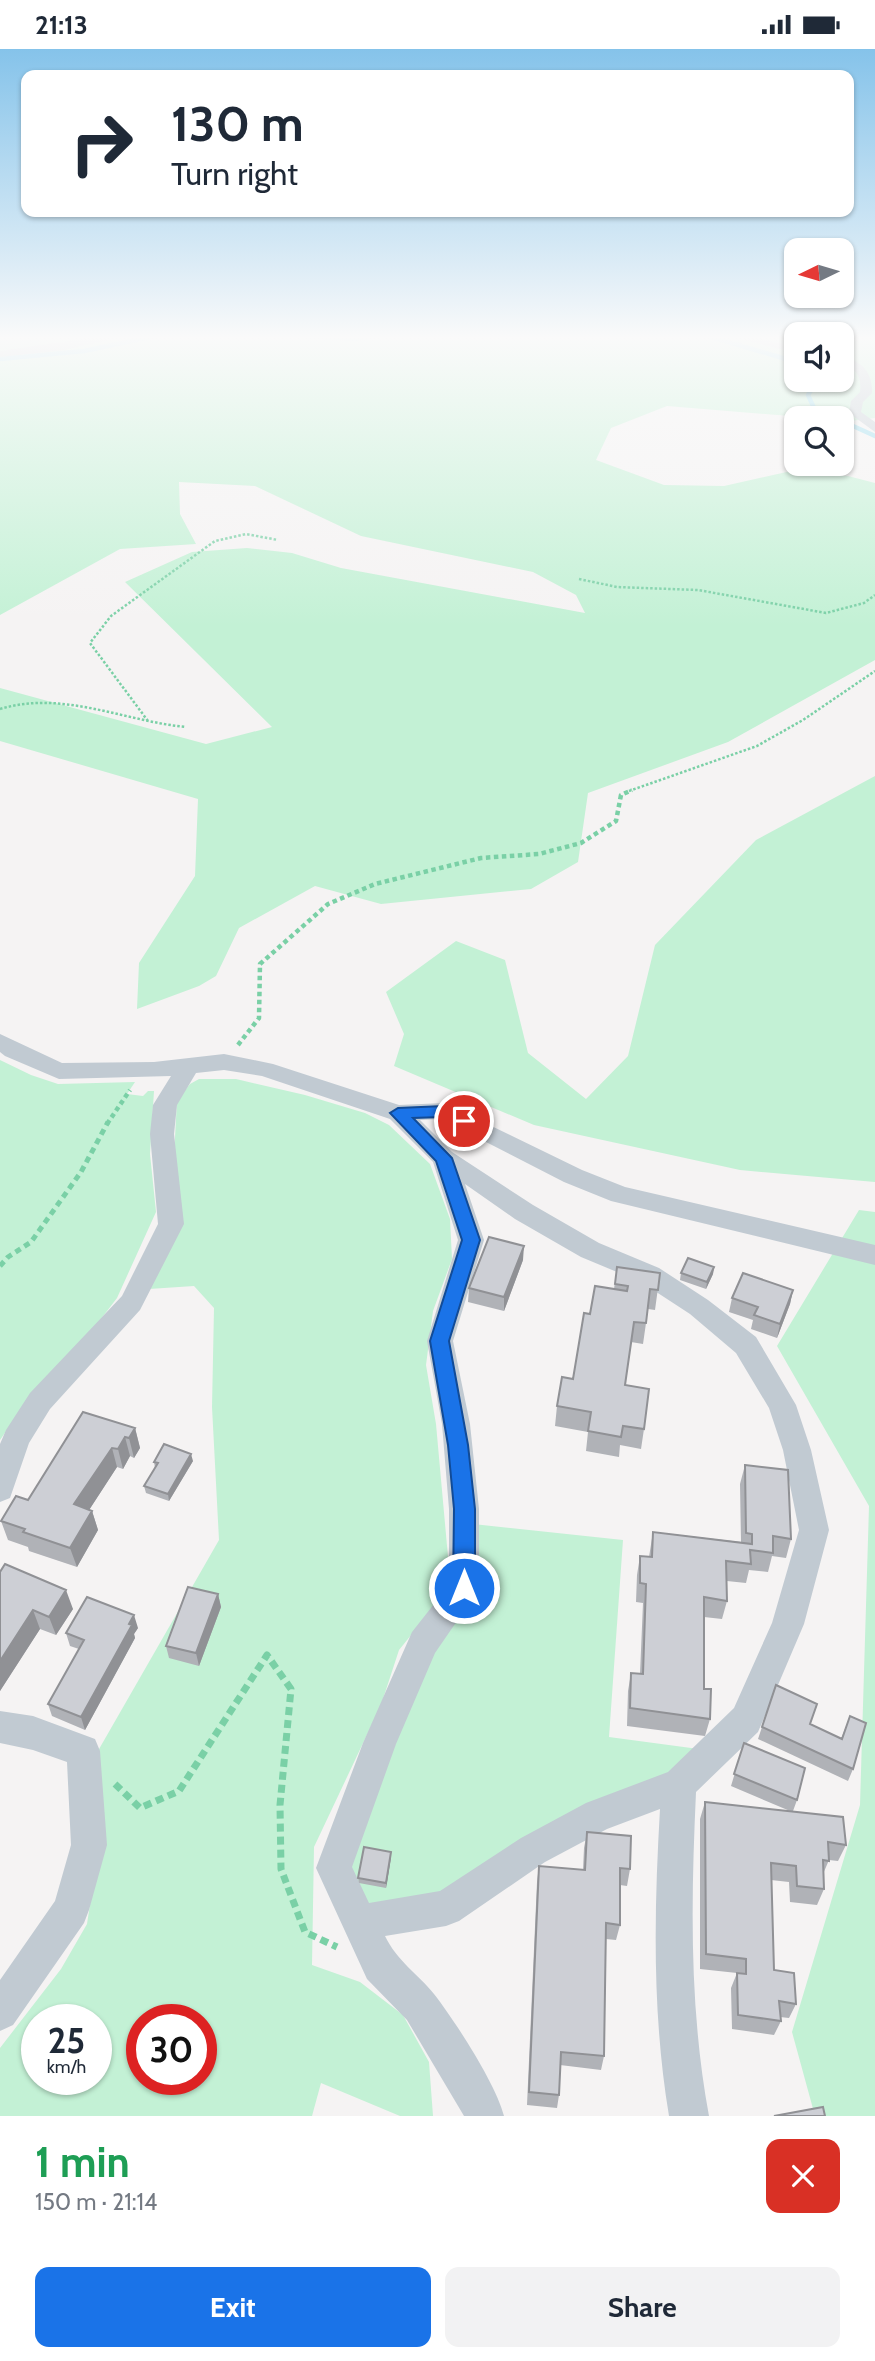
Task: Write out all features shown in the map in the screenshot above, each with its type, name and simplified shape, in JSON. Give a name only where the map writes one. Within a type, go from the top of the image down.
[{"type":"street","points":[[0,1041],[13,1051],[60,1071],[154,1070],[224,1062],[265,1069],[398,1113],[444,1111],[573,1175],[620,1195],[875,1255]]},
{"type":"street","points":[[0,1489],[16,1439],[40,1401],[131,1303],[171,1224],[162,1134],[165,1105],[189,1065]]},
{"type":"street","points":[[358,1923],[446,1908],[533,1850],[598,1815],[679,1785],[746,1720],[788,1624],[814,1530],[797,1450],[782,1405],[746,1345],[699,1307],[650,1275],[590,1250],[546,1225],[444,1158],[398,1113]]},
{"type":"street","points":[[444,1158],[471,1240],[439,1341],[456,1424],[464,1509],[464,1588],[424,1643],[380,1743],[334,1868],[380,1966],[419,2007],[481,2103],[484,2116]]},
{"type":"street","points":[[0,1727],[33,1733],[83,1751],[89,1845],[71,1910],[0,2013]]},
{"type":"street","points":[[679,1785],[672,1911],[676,2022],[689,2116]]},
{"type":"path","points":[[148,722],[90,643],[111,616],[215,541],[228,535],[258,533],[278,540]]},
{"type":"path","points":[[579,579],[617,587],[698,590],[826,613],[864,603],[875,595]]},
{"type":"path","points":[[224,1062],[260,1018],[260,964],[328,904],[375,884],[433,868],[481,858],[539,854],[580,843],[616,821],[621,795],[647,781],[755,746],[807,718],[875,671]]},
{"type":"path","points":[[0,709],[16,703],[56,700],[148,722],[186,727]]},
{"type":"path","points":[[0,1266],[8,1257],[31,1242],[81,1172],[117,1107],[135,1082],[154,1070]]},
{"type":"path","points":[[83,1751],[140,1808],[179,1791],[267,1655],[291,1689],[280,1805],[281,1869],[304,1932],[380,1966]]},
{"type":"green space","points":[[0,432],[609,432],[596,460],[664,485],[724,486],[784,473],[784,476],[848,476],[875,483],[875,660],[728,742],[588,793],[578,862],[531,889],[381,904],[315,886],[239,928],[216,976],[199,986],[137,1009],[139,963],[195,876],[198,799],[0,741],[0,688],[206,744],[272,727],[125,582],[192,552],[247,548],[292,553],[341,568],[585,613],[576,595],[533,572],[361,536],[255,486],[179,482],[180,514],[196,544],[120,549],[0,615]]},
{"type":"green space","points":[[875,776],[875,1182],[740,1170],[534,1125],[394,1066],[404,1034],[386,992],[456,941],[505,960],[528,1053],[586,1099],[628,1056],[655,945],[756,840]]},
{"type":"green space","points":[[0,1060],[58,1084],[135,1082],[127,1094],[143,1096],[148,1091],[154,1091],[150,1154],[156,1212],[117,1298],[94,1328],[27,1401],[0,1440]]},
{"type":"green space","points":[[199,1079],[236,1079],[305,1095],[365,1113],[389,1125],[430,1164],[450,1219],[452,1259],[433,1311],[426,1365],[436,1424],[450,1579],[437,1603],[399,1650],[381,1705],[314,1847],[312,1965],[360,1982],[403,2015],[429,2062],[433,2116],[400,2116],[321,2083],[312,2116],[0,2116],[0,2048],[21,2021],[21,2095],[112,2095],[112,2004],[34,2004],[61,1969],[87,1924],[97,1859],[87,1770],[219,1540],[212,1407],[214,1308],[194,1286],[149,1289],[174,1157],[177,1100],[190,1084]]},
{"type":"green space","points":[[859,1210],[875,1212],[875,2116],[815,2116],[792,2032],[860,1805],[869,1506],[777,1346]]},
{"type":"green space","points":[[473,1524],[623,1540],[609,1737],[706,1750],[667,1796],[544,1843],[410,1908],[357,1906],[349,1846]]},
{"type":"building","points":[[489,1237],[524,1246],[504,1297],[469,1288]]},
{"type":"building","points":[[688,1258],[714,1267],[707,1282],[681,1273]]},
{"type":"building","points":[[617,1267],[660,1273],[658,1290],[650,1289],[646,1323],[634,1322],[625,1385],[649,1389],[644,1429],[623,1426],[621,1437],[588,1431],[591,1412],[557,1406],[562,1377],[573,1379],[584,1313],[590,1314],[595,1286],[627,1291],[628,1286],[615,1284]]},
{"type":"building","points":[[743,1273],[793,1290],[780,1324],[754,1315],[758,1307],[732,1298]]},
{"type":"building","points":[[83,1412],[135,1428],[129,1438],[125,1437],[118,1449],[112,1448],[74,1504],[92,1511],[70,1548],[23,1532],[25,1529],[1,1521],[16,1496],[28,1500]]},
{"type":"building","points":[[164,1444],[191,1454],[168,1494],[144,1486],[158,1463],[154,1462]]},
{"type":"building","points":[[745,1465],[788,1470],[791,1539],[773,1536],[773,1553],[750,1550],[751,1564],[726,1561],[727,1601],[704,1597],[704,1689],[711,1689],[710,1719],[630,1708],[631,1673],[643,1674],[646,1584],[640,1583],[640,1556],[652,1557],[653,1532],[752,1544],[752,1534],[746,1533]]},
{"type":"building","points":[[5,1564],[66,1590],[49,1617],[33,1610],[0,1661],[0,1572]]},
{"type":"building","points":[[188,1587],[218,1594],[196,1653],[166,1646]]},
{"type":"building","points":[[87,1597],[134,1615],[129,1624],[132,1625],[81,1717],[48,1704],[84,1640],[66,1633]]},
{"type":"building","points":[[776,1685],[817,1704],[810,1724],[842,1739],[850,1716],[866,1723],[853,1769],[762,1727]]},
{"type":"building","points":[[744,1743],[805,1768],[797,1800],[734,1774]]},
{"type":"building","points":[[705,1802],[843,1817],[846,1845],[828,1842],[829,1861],[823,1860],[824,1889],[797,1886],[796,1866],[771,1863],[774,1970],[794,1973],[796,2004],[779,2001],[781,2021],[738,2015],[737,1973],[746,1974],[746,1959],[706,1954]]},
{"type":"building","points":[[587,1832],[631,1836],[630,1869],[620,1868],[620,1925],[606,1923],[604,2056],[561,2052],[559,2095],[529,2092],[539,1866],[585,1870]]},
{"type":"building","points":[[364,1847],[391,1852],[386,1883],[358,1878]]},
{"type":"building","points":[[823,2107],[825,2116],[774,2116]]},
{"type":"waterway","points":[[867,432],[875,436]]},
{"type":"route","points":[[464,1121],[444,1111],[398,1113],[444,1158],[471,1240],[439,1341],[456,1424],[464,1509],[464,1588]]}]
